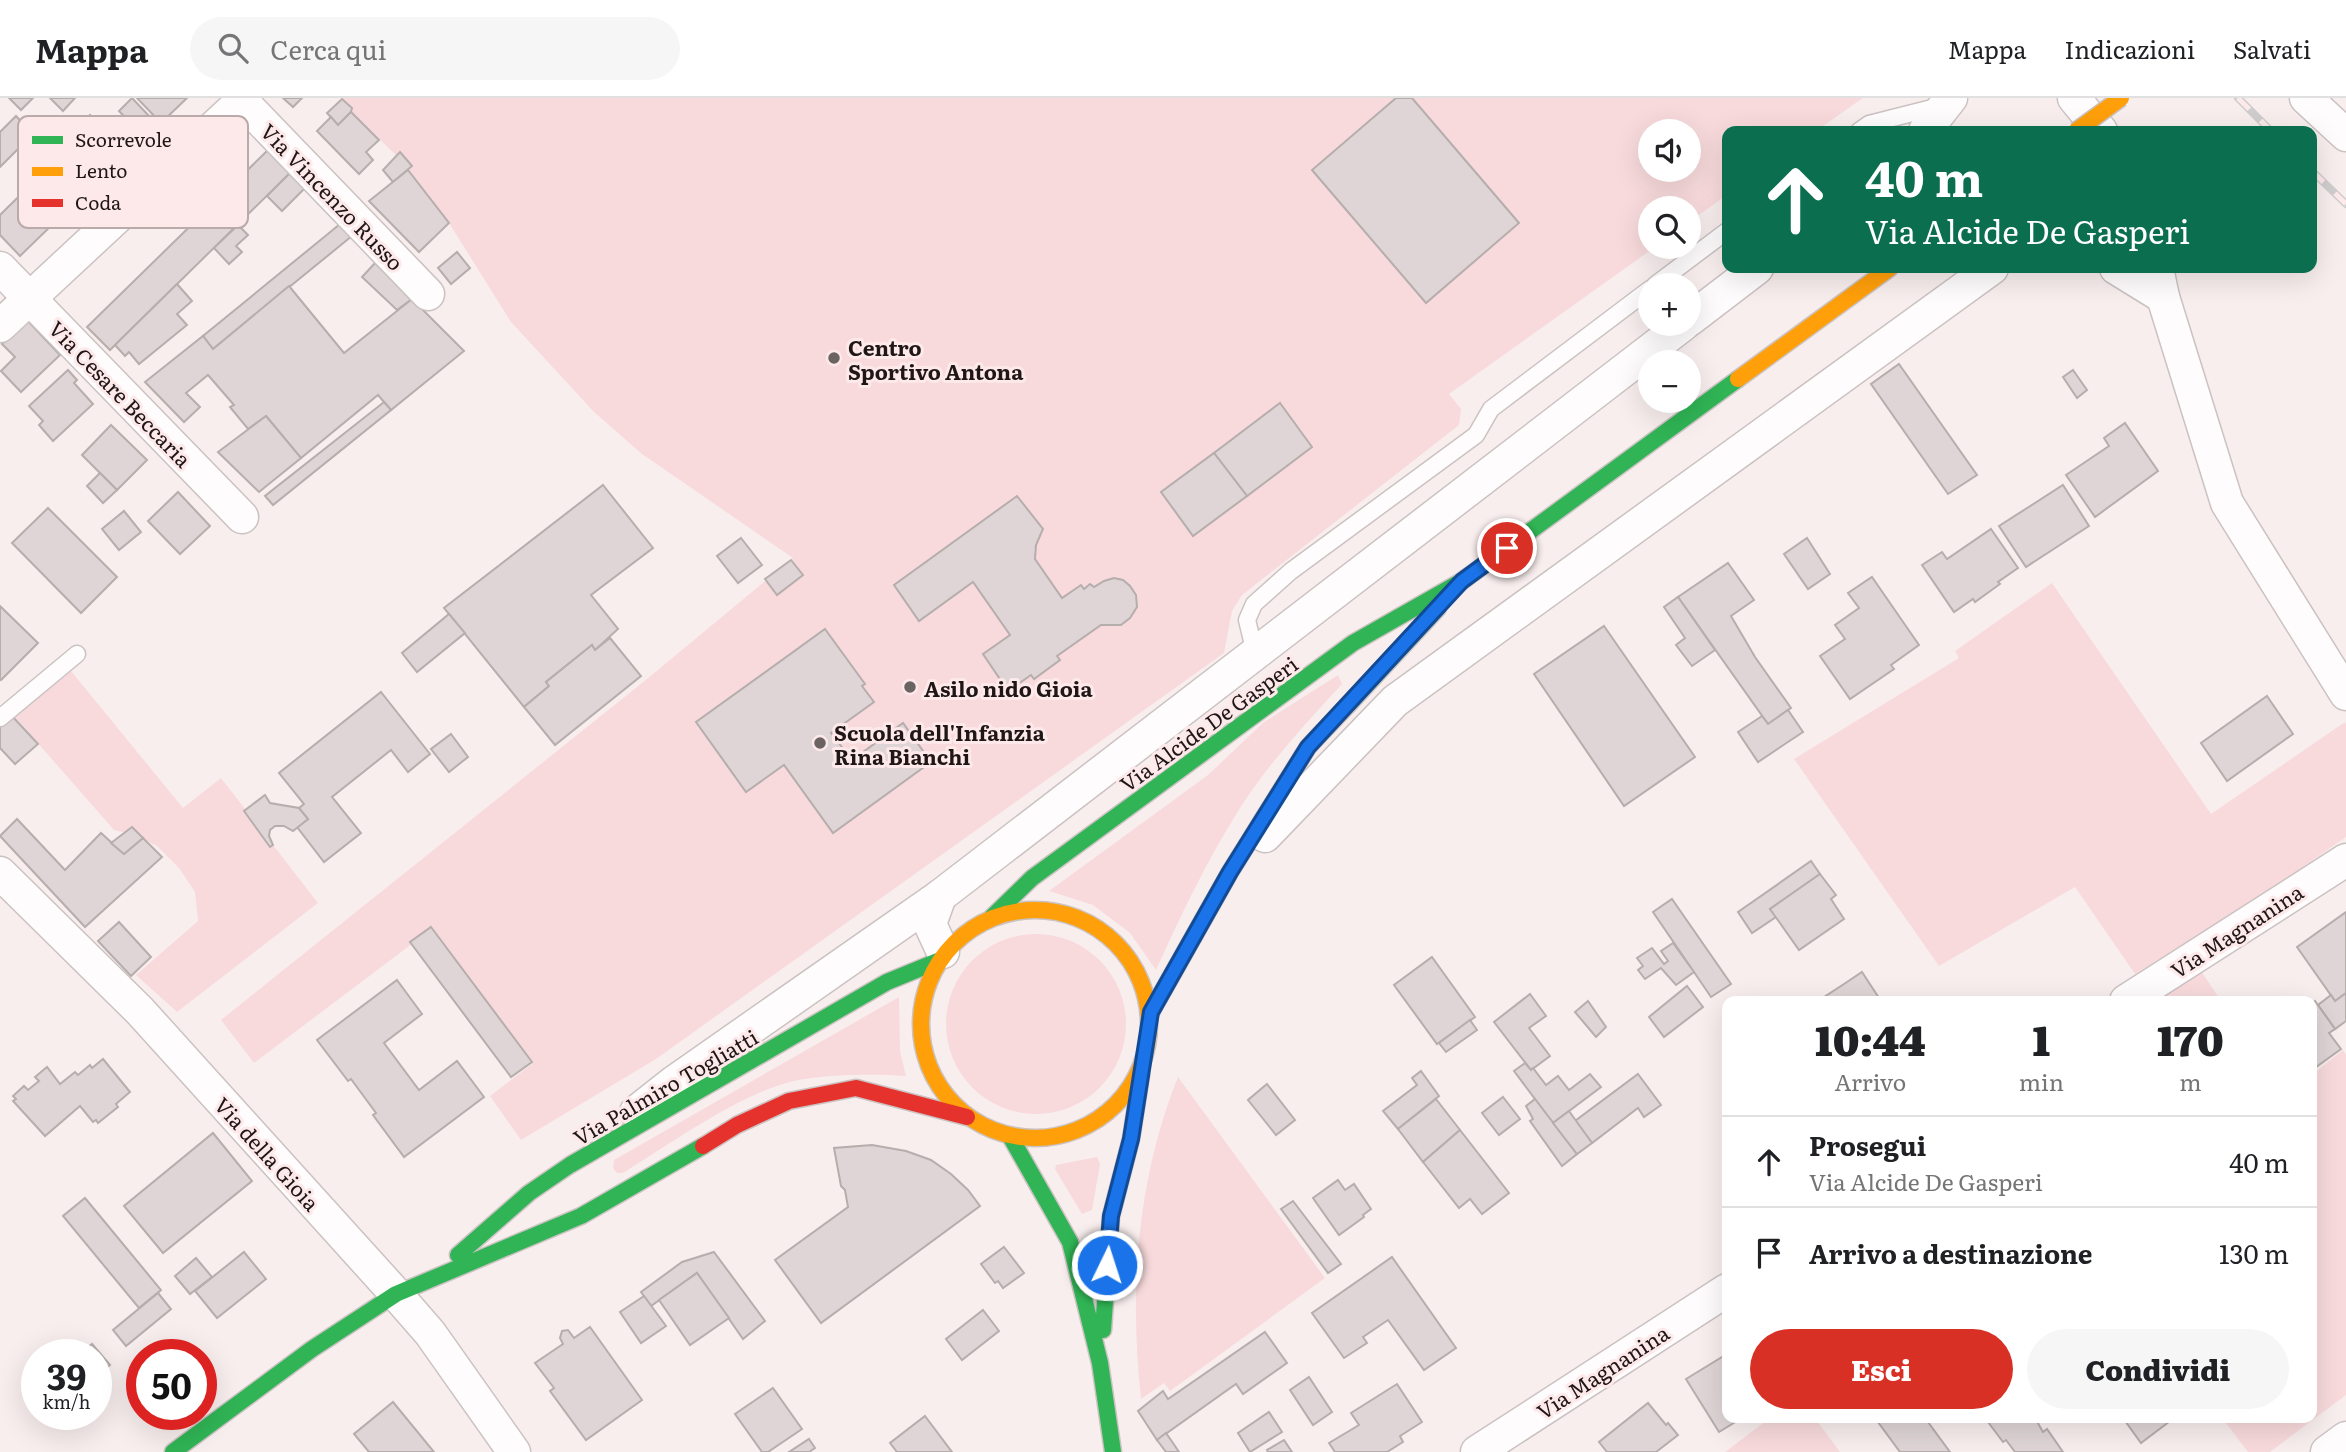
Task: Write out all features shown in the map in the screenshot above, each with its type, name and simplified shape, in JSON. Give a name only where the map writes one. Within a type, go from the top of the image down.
[{"type":"main road","points":[[2083,126],[2121,98]]},
{"type":"main road","name":"Via Alcide De Gasperi","points":[[1462,581],[1308,747],[1230,872],[1151,1012],[1142,1070],[1111,1112],[1063,1136],[1010,1136],[967,1116],[938,1085],[922,1044],[922,1001],[941,957],[961,936],[992,917],[1031,878],[1353,643],[1462,581],[1883,273]]},
{"type":"main road","name":"Via Alcide De Gasperi","points":[[992,917],[1044,908],[1095,924],[1133,962],[1151,1012]]},
{"type":"main road","name":"Via Palmiro Togliatti","points":[[433,1277],[529,1193],[570,1166],[887,982],[941,957]]},
{"type":"main road","points":[[1100,1363],[1111,1216],[1131,1139],[1142,1070]]},
{"type":"main road","name":"Via Palmiro Togliatti","points":[[173,1452],[312,1349],[396,1294],[581,1216],[737,1125],[789,1101],[856,1088],[967,1116]]},
{"type":"main road","points":[[1010,1136],[1070,1242],[1100,1363],[1113,1452]]},
{"type":"street","points":[[2074,98],[2097,126]]},
{"type":"street","points":[[2305,98],[2346,135]]},
{"type":"street","points":[[223,116],[241,99]]},
{"type":"street","name":"Via Vincenzo Russo","points":[[241,99],[428,294]]},
{"type":"street","points":[[1929,126],[1950,101]]},
{"type":"street","points":[[0,326],[104,228]]},
{"type":"street","name":"Via Cesare Beccaria","points":[[0,268],[242,517]]},
{"type":"street","points":[[1701,311],[1750,273]]},
{"type":"street","points":[[1230,872],[1395,701],[1985,273]]},
{"type":"street","points":[[2132,273],[2160,282],[2227,503],[2346,694]]},
{"type":"street","points":[[570,1166],[674,1082],[940,896],[1668,336]]},
{"type":"street","name":"Via Magnanina","points":[[2134,996],[2346,860]]},
{"type":"street","name":"Via della Gioia","points":[[0,873],[140,1012],[396,1294],[430,1333],[514,1452]]},
{"type":"street","points":[[940,896],[930,924],[941,957]]},
{"type":"street","name":"Via Magnanina","points":[[1476,1452],[1722,1293]]},
{"type":"street","points":[[2327,1452],[2346,1438]]},
{"type":"lane","points":[[1866,126],[1950,101]]},
{"type":"lane","points":[[1671,273],[1722,235]]},
{"type":"lane","points":[[1255,653],[1247,621],[1254,604],[1291,571],[1476,435],[1491,409],[1638,298]]},
{"type":"lane","points":[[0,718],[77,654]]},
{"type":"shaded area","points":[[1863,98],[1823,126],[1722,126],[1722,199],[1701,213],[1701,196],[1638,196],[1638,259],[1449,394],[1461,409],[1459,425],[1242,595],[1232,611],[1224,653],[656,1059],[521,1140],[490,1096],[532,1064],[433,928],[254,1063],[221,1020],[647,679],[793,558],[642,454],[594,412],[511,322],[449,223],[408,170],[412,166],[397,156],[351,112],[352,108],[342,99]]},
{"type":"shaded area","points":[[2052,583],[2211,814],[2345,722],[2346,724],[2346,837],[2267,892],[2135,974],[2075,887],[1939,966],[1794,759],[1959,658],[1955,651]]},
{"type":"shaded area","points":[[71,671],[183,808],[221,778],[318,903],[177,1012],[136,975],[198,921],[195,892],[179,868],[157,846],[135,835],[114,830],[14,716]]},
{"type":"shaded area","points":[[1338,675],[1342,684],[1275,760],[1240,808],[1195,888],[1156,970],[1130,933],[1093,905],[1049,891],[1208,775],[1264,722]]},
{"type":"shaded area","points":[[1036,934],[1071,940],[1100,960],[1120,989],[1126,1024],[1120,1059],[1100,1088],[1071,1108],[1036,1114],[1001,1108],[972,1088],[952,1059],[946,1024],[952,989],[972,960],[1001,940]]},
{"type":"shaded area","points":[[2201,971],[2218,996],[2165,996]]},
{"type":"shaded area","points":[[899,997],[900,1051],[906,1076],[822,1077],[773,1087],[706,1121],[623,1173],[617,1173],[613,1168],[614,1160]]},
{"type":"shaded area","points":[[2343,1050],[2346,1055],[2346,1395],[2317,1417],[2317,1071]]},
{"type":"shaded area","points":[[1178,1077],[1325,1278],[1170,1391],[1164,1383],[1141,1399],[1136,1317],[1140,1235],[1153,1155]]},
{"type":"shaded area","points":[[1097,1157],[1100,1164],[1092,1210],[1082,1214],[1055,1169],[1056,1165]]},
{"type":"shaded area","points":[[1763,1423],[1819,1423],[1840,1452],[1725,1452]]},
{"type":"shaded area","points":[[2226,1423],[2309,1423],[2270,1452],[2248,1452]]},
{"type":"building","points":[[9,98],[33,98],[21,110]]},
{"type":"building","points":[[50,98],[75,98],[63,111]]},
{"type":"building","points":[[132,98],[149,116],[124,116],[119,111]]},
{"type":"building","points":[[137,98],[187,98],[168,116],[154,116]]},
{"type":"building","points":[[283,98],[302,98],[293,107]]},
{"type":"building","points":[[1396,98],[1412,98],[1519,223],[1426,303],[1312,170]]},
{"type":"building","points":[[342,99],[352,108],[338,125],[327,113]]},
{"type":"building","points":[[351,112],[379,140],[366,152],[373,160],[359,174],[317,131],[331,117],[338,125]]},
{"type":"building","points":[[16,116],[18,118],[18,149],[0,167],[0,132]]},
{"type":"building","points":[[268,150],[290,173],[248,214],[248,170]]},
{"type":"building","points":[[400,152],[412,166],[393,182],[383,170]]},
{"type":"building","points":[[408,170],[449,223],[419,252],[369,201]]},
{"type":"building","points":[[290,173],[305,188],[282,211],[267,196]]},
{"type":"building","points":[[18,197],[18,228],[49,228],[20,256],[0,235],[0,215]]},
{"type":"building","points":[[340,224],[352,236],[213,349],[203,336]]},
{"type":"building","points":[[188,228],[234,228],[110,350],[87,327]]},
{"type":"building","points":[[235,228],[241,228],[248,235],[236,246],[242,252],[229,264],[214,248]]},
{"type":"building","points":[[457,252],[470,268],[451,284],[438,268]]},
{"type":"building","points":[[375,263],[412,299],[397,310],[362,277]]},
{"type":"building","points":[[177,284],[192,301],[177,314],[187,325],[139,364],[129,352],[125,356],[115,345]]},
{"type":"building","points":[[289,286],[344,353],[412,299],[464,351],[391,410],[378,395],[301,458],[266,416],[248,429],[230,407],[234,405],[208,375],[186,393],[200,407],[184,422],[145,382],[203,336],[213,349]]},
{"type":"building","points":[[27,320],[60,355],[21,392],[1,371],[15,357],[2,344]]},
{"type":"building","points":[[1899,364],[1977,475],[1948,494],[1871,384]]},
{"type":"building","points":[[68,370],[77,380],[74,383],[93,404],[53,441],[39,425],[43,421],[29,406]]},
{"type":"building","points":[[2073,370],[2087,390],[2077,398],[2063,377]]},
{"type":"building","points":[[384,402],[391,410],[273,505],[265,496]]},
{"type":"building","points":[[1280,403],[1312,447],[1247,496],[1214,453]]},
{"type":"building","points":[[266,416],[301,458],[259,492],[218,452]]},
{"type":"building","points":[[2125,423],[2158,471],[2095,517],[2066,475],[2109,446],[2104,438]]},
{"type":"building","points":[[111,425],[147,460],[117,490],[82,455]]},
{"type":"building","points":[[1214,453],[1247,496],[1193,536],[1161,492]]},
{"type":"building","points":[[100,473],[117,490],[103,503],[87,486]]},
{"type":"building","points":[[603,485],[653,548],[591,595],[618,629],[595,650],[592,645],[546,682],[549,686],[524,707],[444,608]]},
{"type":"building","points":[[2063,485],[2089,526],[2026,567],[1999,526]]},
{"type":"building","points":[[178,492],[210,526],[180,554],[148,521]]},
{"type":"building","points":[[1017,496],[1043,529],[1036,545],[1035,559],[1062,598],[1081,585],[1084,589],[1090,584],[1094,587],[1114,578],[1123,580],[1130,586],[1136,595],[1137,607],[1121,625],[1101,625],[1057,656],[1060,660],[1034,679],[1031,675],[1008,691],[983,654],[1010,635],[973,582],[919,621],[894,585]]},
{"type":"building","points":[[48,508],[117,577],[81,613],[12,543]]},
{"type":"building","points":[[124,511],[141,532],[119,550],[102,529]]},
{"type":"building","points":[[1991,529],[2018,568],[1975,602],[1973,599],[1954,612],[1922,565],[1942,552],[1947,559]]},
{"type":"building","points":[[741,538],[762,565],[738,583],[717,556]]},
{"type":"building","points":[[1807,538],[1830,574],[1808,589],[1784,554]]},
{"type":"building","points":[[791,560],[803,575],[777,595],[765,579]]},
{"type":"building","points":[[1728,563],[1754,600],[1731,616],[1755,657],[1791,708],[1768,724],[1678,597]]},
{"type":"building","points":[[1872,577],[1919,645],[1891,665],[1894,669],[1850,699],[1820,656],[1845,639],[1835,625],[1859,608],[1848,593]]},
{"type":"building","points":[[1678,597],[1715,650],[1692,666],[1676,645],[1685,638],[1664,607]]},
{"type":"building","points":[[0,606],[38,643],[1,680],[0,679]]},
{"type":"building","points":[[449,614],[465,633],[417,672],[402,653]]},
{"type":"building","points":[[1604,626],[1695,757],[1624,806],[1534,674]]},
{"type":"building","name":"Scuola dell'Infanzia Rina Bianchi","points":[[825,629],[865,684],[862,686],[874,702],[831,733],[852,760],[903,723],[931,762],[833,833],[784,765],[746,792],[696,722]]},
{"type":"building","points":[[610,638],[641,676],[555,745],[524,707],[549,686],[546,682],[592,645],[595,650]]},
{"type":"building","points":[[381,692],[430,754],[408,772],[391,750],[332,797],[361,833],[324,862],[297,827],[308,819],[299,808],[304,804],[279,773]]},
{"type":"building","points":[[2267,696],[2293,734],[2227,781],[2201,743]]},
{"type":"building","points":[[1788,710],[1803,732],[1758,762],[1738,732],[1762,716],[1768,724]]},
{"type":"building","points":[[12,716],[38,744],[15,764],[0,748],[0,726]]},
{"type":"building","points":[[451,734],[468,757],[449,772],[431,749]]},
{"type":"building","points":[[265,795],[270,803],[299,808],[308,819],[293,831],[284,826],[275,826],[270,830],[269,836],[273,845],[270,847],[244,811]]},
{"type":"building","points":[[17,819],[65,870],[101,833],[124,854],[143,838],[162,857],[85,927],[0,836]]},
{"type":"building","points":[[132,827],[143,838],[124,854],[111,843]]},
{"type":"building","points":[[1811,861],[1820,874],[1770,909],[1776,917],[1752,933],[1738,912]]},
{"type":"building","points":[[1820,874],[1836,895],[1831,899],[1844,919],[1799,950],[1770,909]]},
{"type":"building","points":[[1672,899],[1731,984],[1711,997],[1653,912]]},
{"type":"building","points":[[2346,912],[2346,993],[2335,1001],[2297,947]]},
{"type":"building","points":[[119,922],[151,957],[131,976],[98,941]]},
{"type":"building","points":[[431,927],[532,1062],[511,1077],[410,942]]},
{"type":"building","points":[[1673,943],[1694,972],[1676,985],[1661,968],[1645,979],[1638,970],[1643,966],[1637,958],[1652,948],[1664,964],[1668,961],[1661,951]]},
{"type":"building","points":[[1432,957],[1475,1017],[1437,1044],[1394,985]]},
{"type":"building","points":[[1862,972],[1878,996],[1826,996]]},
{"type":"building","points":[[397,980],[422,1014],[384,1043],[419,1090],[457,1061],[484,1097],[404,1157],[351,1079],[348,1081],[317,1040]]},
{"type":"building","points":[[1687,986],[1703,1007],[1664,1037],[1649,1017]]},
{"type":"building","points":[[2346,993],[2346,1021],[2335,1029],[2318,1005],[2331,995],[2335,1001]]},
{"type":"building","points":[[1530,994],[1546,1016],[1529,1028],[1550,1056],[1531,1070],[1494,1022]]},
{"type":"building","points":[[1588,1001],[1606,1027],[1596,1037],[1575,1012]]},
{"type":"building","points":[[2317,1004],[2335,1029],[2329,1033],[2341,1049],[2317,1066]]},
{"type":"building","points":[[1470,1020],[1477,1030],[1446,1052],[1439,1043]]},
{"type":"building","points":[[103,1059],[130,1092],[116,1104],[118,1107],[98,1123],[96,1120],[93,1122],[80,1106],[45,1136],[13,1101],[16,1099],[13,1096],[24,1086],[28,1090],[39,1081],[35,1077],[47,1067],[60,1084],[75,1072],[78,1075]]},
{"type":"building","points":[[1525,1063],[1531,1070],[1533,1068],[1546,1085],[1558,1076],[1569,1090],[1590,1074],[1601,1087],[1553,1123],[1514,1071]]},
{"type":"building","points":[[1421,1071],[1439,1096],[1398,1129],[1383,1111],[1417,1085],[1412,1078]]},
{"type":"building","points":[[1638,1074],[1661,1105],[1644,1117],[1638,1108],[1592,1143],[1575,1121]]},
{"type":"building","points":[[1267,1084],[1295,1120],[1276,1135],[1248,1100]]},
{"type":"building","points":[[1503,1097],[1520,1119],[1499,1135],[1482,1113]]},
{"type":"building","points":[[1436,1099],[1460,1130],[1423,1162],[1398,1129]]},
{"type":"building","points":[[1535,1099],[1577,1154],[1562,1166],[1530,1121],[1533,1119],[1526,1106]]},
{"type":"building","points":[[1569,1111],[1592,1143],[1577,1154],[1553,1123]]},
{"type":"building","points":[[1460,1130],[1509,1193],[1482,1214],[1470,1199],[1459,1208],[1423,1162]]},
{"type":"building","points":[[213,1133],[252,1181],[163,1253],[124,1206]]},
{"type":"building","points":[[872,1145],[906,1151],[931,1160],[951,1174],[980,1206],[821,1323],[775,1260],[848,1207],[834,1148]]},
{"type":"building","points":[[1338,1180],[1345,1190],[1354,1184],[1371,1209],[1339,1235],[1313,1198]]},
{"type":"building","points":[[85,1198],[161,1290],[139,1308],[63,1216]]},
{"type":"building","points":[[1293,1201],[1341,1264],[1328,1273],[1281,1209]]},
{"type":"building","points":[[1004,1247],[1024,1273],[1003,1288],[998,1281],[995,1283],[981,1264]]},
{"type":"building","points":[[244,1252],[266,1279],[217,1318],[195,1291]]},
{"type":"building","points":[[714,1252],[765,1321],[743,1339],[697,1273],[651,1306],[641,1292],[682,1262]]},
{"type":"building","points":[[1392,1257],[1456,1348],[1424,1370],[1388,1320],[1363,1337],[1367,1343],[1344,1358],[1312,1313]]},
{"type":"building","points":[[196,1258],[212,1277],[190,1294],[175,1276]]},
{"type":"building","points":[[697,1273],[729,1318],[690,1345],[659,1300]]},
{"type":"building","points":[[158,1293],[171,1309],[135,1339],[126,1339],[126,1346],[113,1330]]},
{"type":"building","points":[[644,1296],[666,1326],[641,1343],[620,1312]]},
{"type":"building","points":[[983,1310],[999,1331],[962,1360],[946,1339]]},
{"type":"building","points":[[590,1327],[642,1400],[586,1440],[550,1391],[554,1388],[535,1363],[563,1344],[560,1338],[562,1331],[568,1330],[574,1338]]},
{"type":"building","points":[[1265,1332],[1287,1363],[1243,1394],[1236,1384],[1157,1440],[1138,1411],[1163,1391],[1168,1399]]},
{"type":"building","points":[[1722,1357],[1722,1423],[1734,1423],[1719,1432],[1686,1379]]},
{"type":"building","points":[[1309,1377],[1332,1412],[1313,1425],[1290,1390]]},
{"type":"building","points":[[1397,1384],[1422,1422],[1400,1436],[1403,1442],[1387,1452],[1335,1452],[1329,1443],[1359,1425],[1351,1413]]},
{"type":"building","points":[[773,1388],[802,1429],[768,1452],[762,1452],[735,1414]]},
{"type":"building","points":[[393,1402],[434,1452],[369,1452],[354,1434]]},
{"type":"building","points":[[1648,1403],[1678,1435],[1656,1452],[1607,1452],[1599,1442]]},
{"type":"building","points":[[1269,1412],[1282,1432],[1250,1452],[1238,1433]]},
{"type":"building","points":[[925,1416],[952,1452],[897,1452],[890,1443]]},
{"type":"building","points":[[1879,1423],[1929,1423],[1950,1452],[1900,1452]]},
{"type":"building","points":[[1989,1423],[2038,1423],[2043,1432],[2047,1429],[2063,1452],[2015,1452],[2006,1440],[2003,1442]]},
{"type":"building","points":[[2127,1423],[2167,1423],[2141,1443]]},
{"type":"building","points":[[1166,1433],[1179,1452],[1166,1452],[1157,1440]]},
{"type":"building","points":[[809,1439],[815,1448],[809,1452],[789,1452]]},
{"type":"building","points":[[1284,1440],[1292,1452],[1268,1452],[1267,1450]]},
{"type":"railway","points":[[2238,98],[2266,126]]},
{"type":"railway","points":[[2317,176],[2346,204]]},
{"type":"traffic: fast","points":[[992,917],[1032,878],[1353,643],[1462,581],[1738,379]]},
{"type":"traffic: fast","points":[[1348,705],[1438,608]]},
{"type":"traffic: fast","points":[[458,1255],[529,1193],[570,1165],[887,982],[938,961]]},
{"type":"traffic: fast","points":[[1103,1330],[1111,1216],[1131,1139],[1141,1075]]},
{"type":"traffic: fast","points":[[1010,1136],[1070,1242],[1100,1363],[1113,1452]]},
{"type":"traffic: fast","points":[[173,1452],[312,1349],[396,1294],[581,1216],[703,1146]]},
{"type":"traffic: slow","points":[[2083,126],[2121,98]]},
{"type":"traffic: slow","points":[[1738,379],[1883,273]]},
{"type":"traffic: slow","points":[[1151,1012],[1230,872],[1308,747],[1348,705]]},
{"type":"traffic: slow","points":[[1035,910],[1057,912],[1089,923],[1116,943],[1136,970],[1147,1002],[1149,1024],[1147,1046],[1136,1078],[1116,1105],[1089,1125],[1057,1136],[1035,1138],[1013,1136],[981,1125],[954,1105],[934,1078],[923,1046],[921,1024],[923,1002],[934,970],[954,943],[981,923],[1013,912],[1035,910]]},
{"type":"traffic: jam","points":[[703,1146],[737,1125],[789,1101],[856,1088],[967,1117]]},
{"type":"place","name":"Centro Sportivo Antona","points":[[834,358]]},
{"type":"place","name":"Asilo nido Gioia","points":[[910,687]]},
{"type":"place","name":"Scuola dell'Infanzia Rina Bianchi","points":[[820,743]]},
{"type":"route","points":[[1107,1265],[1111,1216],[1131,1139],[1151,1012],[1230,872],[1308,747],[1462,581],[1507,548]]}]
